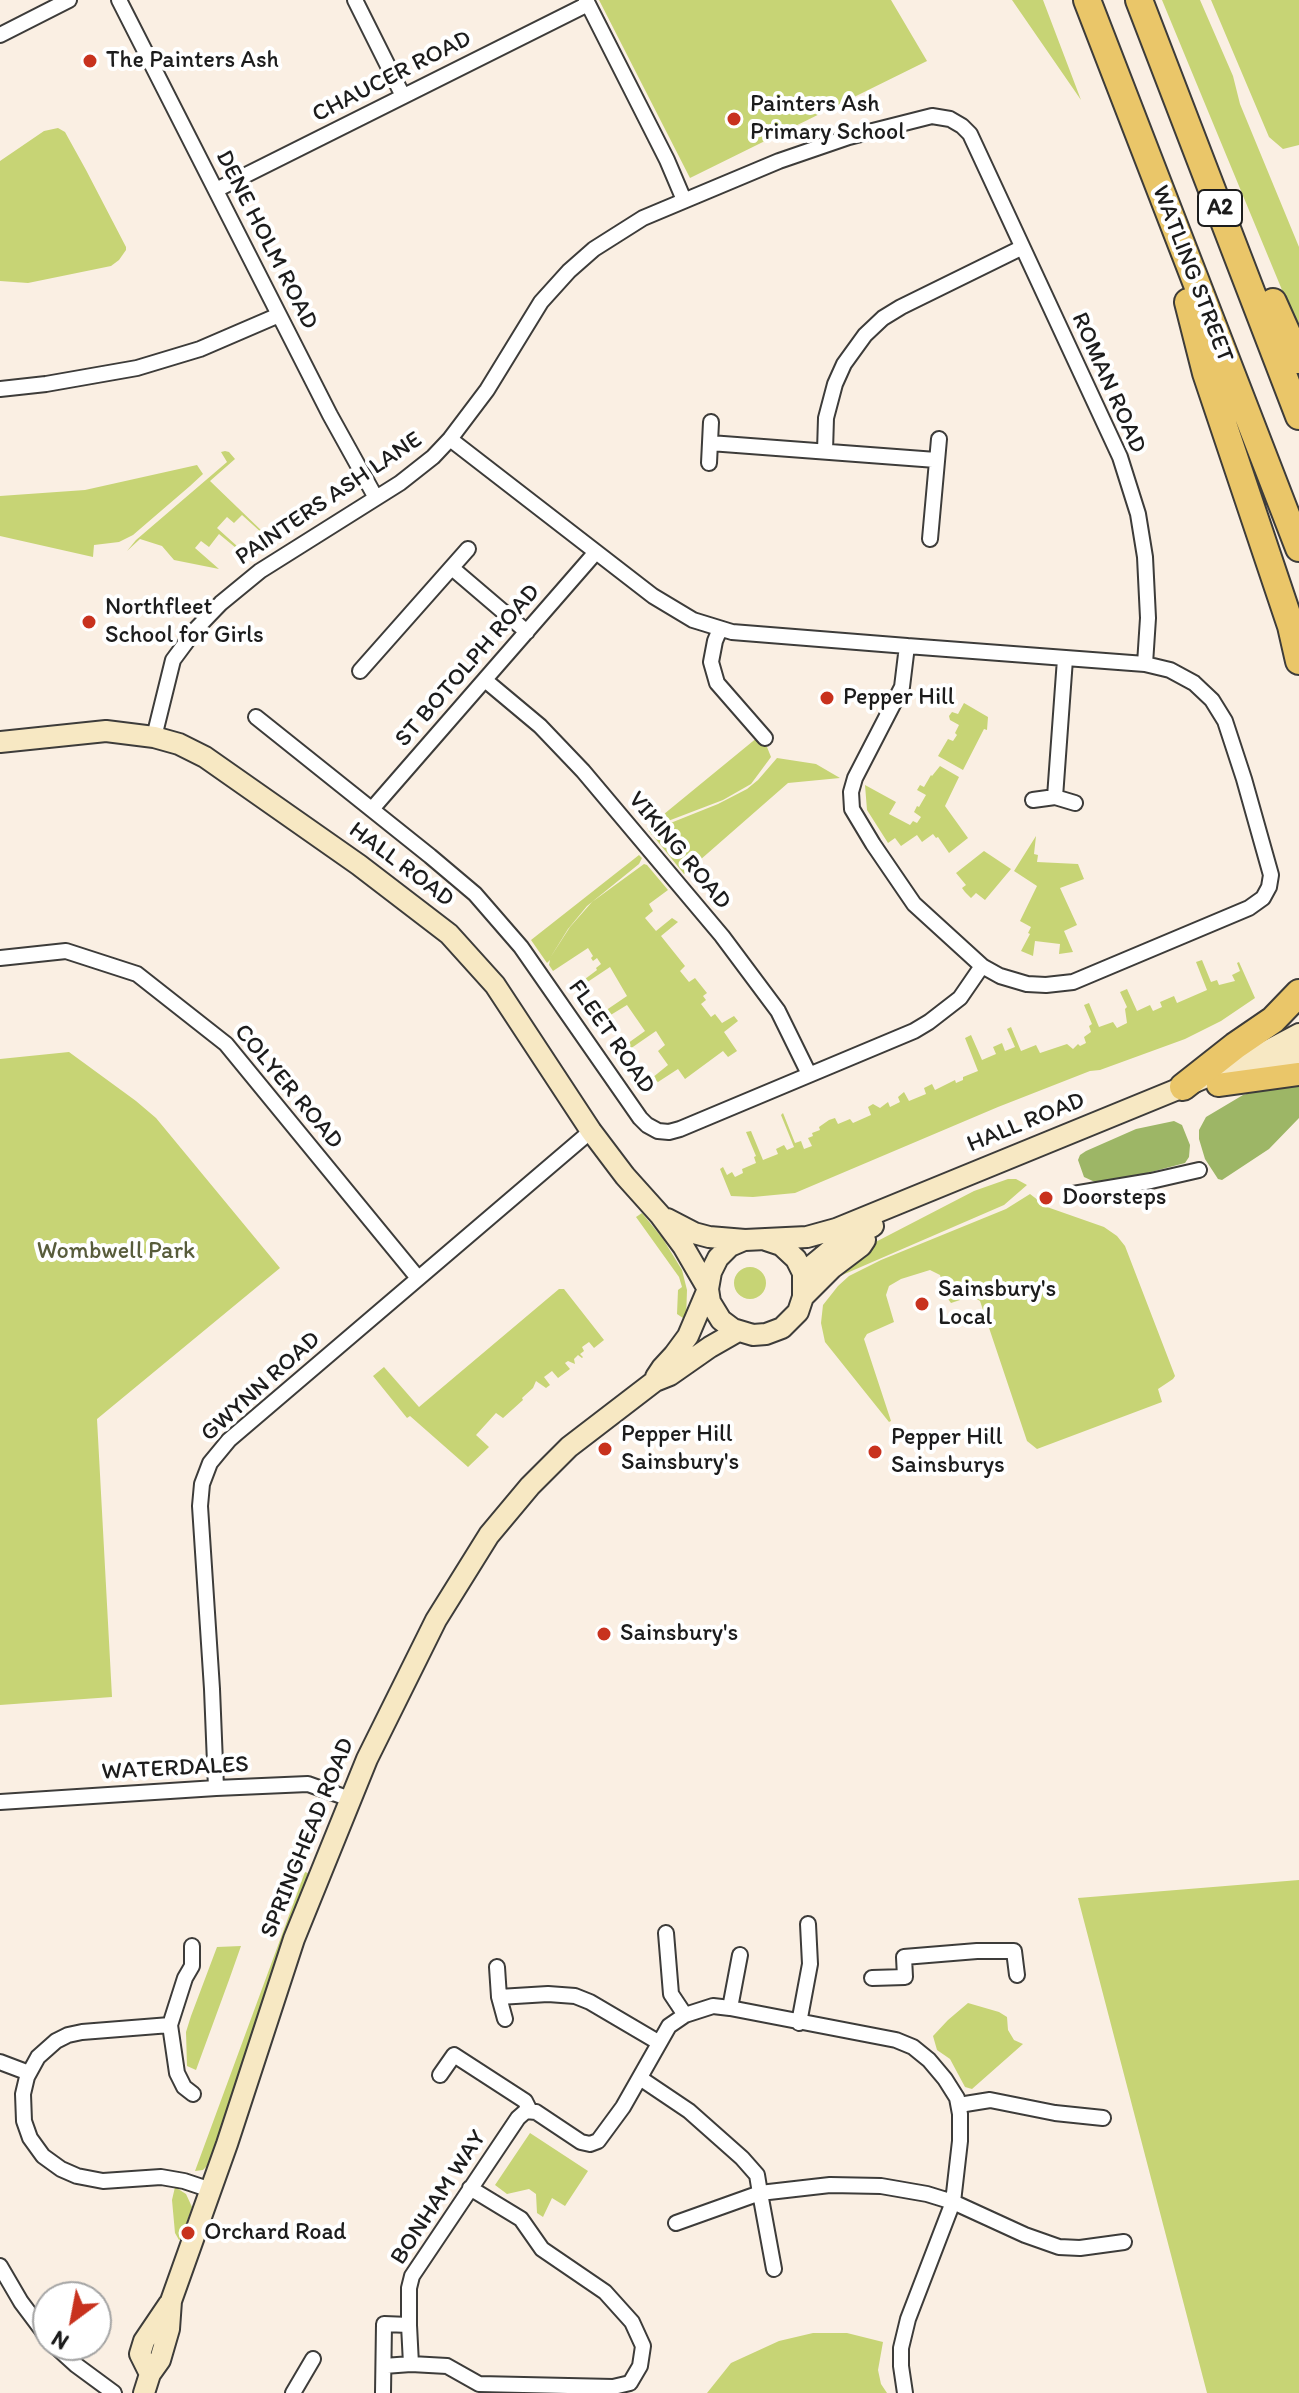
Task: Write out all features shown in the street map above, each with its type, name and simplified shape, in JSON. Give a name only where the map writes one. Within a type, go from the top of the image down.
[{"type":"highway","name":"WATLING STREET","points":[[1087,0],[1299,548]]},
{"type":"highway","name":"WATLING STREET","points":[[1139,0],[1299,416]]},
{"type":"highway","points":[[1208,175],[1252,254],[1299,360]]},
{"type":"highway","points":[[1162,198],[1206,373],[1291,626],[1299,661]]},
{"type":"highway","points":[[1183,1087],[1273,1020],[1299,993]]},
{"type":"main road","name":"HALL ROAD","points":[[0,742],[106,731],[154,737],[179,744],[205,757],[359,865],[449,934],[495,985],[591,1131],[683,1246],[708,1289],[710,1302],[718,1316],[738,1331],[753,1335],[776,1331],[794,1317],[803,1297],[832,1268],[861,1246],[873,1226]]},
{"type":"main road","name":"HALL ROAD","points":[[660,1215],[694,1233],[745,1240],[807,1237],[836,1229],[1183,1087],[1299,1034]]},
{"type":"main road","name":"HALL ROAD","points":[[803,1273],[839,1245],[873,1226],[1218,1085],[1234,1075],[1299,1055]]},
{"type":"main road","points":[[1218,1085],[1299,1074]]},
{"type":"main road","points":[[708,1289],[718,1258],[730,1246],[745,1240]]},
{"type":"main road","points":[[766,1240],[789,1251],[803,1273],[803,1297]]},
{"type":"main road","name":"SPRINGHEAD ROAD","points":[[655,1381],[688,1336],[708,1289]]},
{"type":"main road","name":"SPRINGHEAD ROAD","points":[[147,2384],[160,2360],[169,2329],[171,2301],[294,1939],[378,1736],[451,1594],[489,1535],[530,1486],[569,1447],[655,1381],[670,1375],[738,1331]]},
{"type":"street","points":[[0,35],[69,0]]},
{"type":"street","name":"DENE HOLM ROAD","points":[[119,0],[376,498]]},
{"type":"street","points":[[355,0],[403,96]]},
{"type":"street","points":[[587,2],[684,200]]},
{"type":"street","name":"CHAUCER ROAD","points":[[216,190],[587,2]]},
{"type":"street","name":"PAINTERS ASH LANE","points":[[154,737],[173,660],[196,629],[252,577],[416,471],[450,439],[487,390],[541,302],[594,249],[625,227],[684,200],[849,137],[932,116],[950,119],[970,134]]},
{"type":"street","name":"ROMAN ROAD","points":[[970,134],[1105,425],[1130,486],[1141,528],[1146,566],[1148,618],[1145,664]]},
{"type":"street","points":[[825,451],[826,418],[838,377],[849,356],[870,329],[901,307],[1021,248]]},
{"type":"street","points":[[0,389],[137,368],[200,349],[279,315]]},
{"type":"street","points":[[709,463],[711,422]]},
{"type":"street","points":[[450,439],[665,604],[685,616],[720,629],[771,636],[907,646],[1065,659],[1145,664],[1170,670],[1194,683],[1212,700],[1225,721],[1268,862],[1271,875],[1268,891],[1249,908],[1073,982],[1027,984],[1000,976],[982,966],[914,904],[852,809],[851,792],[855,778],[903,684],[907,646]]},
{"type":"street","points":[[930,539],[939,439]]},
{"type":"street","points":[[710,443],[936,460]]},
{"type":"street","points":[[360,671],[468,549]]},
{"type":"street","name":"ST BOTOLPH ROAD","points":[[372,809],[596,552]]},
{"type":"street","points":[[452,568],[527,632]]},
{"type":"street","points":[[720,629],[711,662],[717,683],[765,738]]},
{"type":"street","points":[[1055,797],[1065,659]]},
{"type":"street","name":"VIKING ROAD","points":[[485,680],[540,726],[582,769],[722,936],[778,1011],[809,1074]]},
{"type":"street","name":"FLEET ROAD","points":[[256,717],[463,883],[498,919],[538,971],[640,1118],[651,1127],[665,1132],[677,1130],[925,1025],[962,996],[982,966]]},
{"type":"street","points":[[1033,800],[1055,797],[1075,803]]},
{"type":"street","name":"COLYER ROAD","points":[[0,958],[66,951],[137,974],[226,1044],[418,1278]]},
{"type":"street","name":"GWYNN ROAD","points":[[216,1788],[200,1506],[206,1472],[229,1440],[591,1131]]},
{"type":"street","points":[[1073,1194],[1199,1170]]},
{"type":"street","name":"WATERDALES","points":[[0,1802],[308,1784],[350,1799]]},
{"type":"street","points":[[799,2023],[810,1964],[808,1924]]},
{"type":"street","points":[[666,1933],[671,1994],[685,2015]]},
{"type":"street","points":[[192,1946],[192,1966],[170,2025],[177,2073],[184,2087],[193,2094]]},
{"type":"street","points":[[872,1978],[905,1977],[904,1957],[977,1951],[1014,1951],[1017,1975]]},
{"type":"street","points":[[730,2008],[740,1955]]},
{"type":"street","points":[[497,1967],[499,1997],[505,2019]]},
{"type":"street","points":[[499,1997],[575,1996],[658,2042]]},
{"type":"street","points":[[440,2075],[454,2055],[525,2101],[532,2112],[581,2142],[593,2143],[600,2139],[614,2120],[669,2026],[685,2015],[713,2006],[896,2040],[922,2054],[950,2085],[959,2105],[959,2158],[953,2202],[908,2319],[901,2348],[905,2393]]},
{"type":"street","points":[[170,2025],[68,2035],[49,2047],[38,2057],[29,2073],[23,2094],[26,2127],[41,2153],[69,2173],[89,2180],[161,2177],[211,2190]]},
{"type":"street","points":[[0,2062],[29,2073]]},
{"type":"street","points":[[640,2078],[689,2111],[754,2170],[774,2269]]},
{"type":"street","points":[[959,2105],[990,2100],[1055,2113],[1103,2118]]},
{"type":"street","name":"BONHAM WAY","points":[[411,2364],[409,2288],[412,2276],[518,2118],[523,2113],[532,2112]]},
{"type":"street","points":[[676,2223],[760,2193],[809,2186],[858,2184],[927,2194],[953,2202],[1059,2247],[1080,2248],[1124,2242]]},
{"type":"street","points":[[384,2366],[447,2366],[479,2384],[613,2387],[630,2383],[640,2366],[643,2346],[632,2322],[605,2292],[542,2249],[521,2219],[470,2188]]},
{"type":"street","points":[[0,2266],[32,2317]]},
{"type":"street","points":[[383,2393],[384,2324],[409,2325]]},
{"type":"street","points":[[293,2393],[313,2359]]},
{"type":"street","points":[[72,2361],[114,2393]]},
{"type":"green space","name":"Painters Ash Primary School","points":[[599,0],[891,0],[927,61],[690,178]]},
{"type":"green space","points":[[1012,0],[1043,0],[1081,100]]},
{"type":"green space","points":[[1162,0],[1200,0],[1233,76],[1240,104],[1299,247],[1299,331]]},
{"type":"green space","points":[[1211,0],[1299,0],[1299,145],[1283,149],[1269,137]]},
{"type":"green space","points":[[58,128],[65,132],[126,250],[111,266],[28,283],[0,281],[0,161],[44,131]]},
{"type":"green space","points":[[225,451],[235,459],[210,481],[264,533],[242,515],[234,523],[227,517],[217,528],[236,548],[219,534],[209,547],[201,541],[195,548],[219,569],[174,560],[162,546],[140,539],[127,551],[136,540],[227,462],[221,452]]},
{"type":"green space","points":[[197,465],[203,474],[190,486],[133,535],[119,542],[94,545],[93,557],[0,536],[0,496],[85,490]]},
{"type":"green space","points":[[964,703],[988,717],[987,730],[984,729],[963,770],[938,756],[948,739],[953,741],[957,735],[959,725],[949,716],[952,712],[958,714]]},
{"type":"green space","points":[[758,737],[771,757],[751,784],[723,800],[668,821],[652,835],[647,828]]},
{"type":"green space","points":[[777,758],[816,764],[840,778],[788,783],[684,874],[654,837],[668,824],[747,789]]},
{"type":"green space","points":[[940,766],[959,777],[945,806],[968,838],[949,853],[933,834],[922,842],[917,835],[901,846],[895,838],[888,843],[867,810],[865,785],[896,802],[889,814],[910,825],[913,821],[917,823],[921,817],[914,812],[926,795],[917,790],[920,785],[924,787]]},
{"type":"green space","points":[[1036,836],[1034,854],[1038,855],[1037,862],[1078,864],[1084,879],[1060,888],[1077,925],[1064,931],[1073,952],[1059,954],[1060,944],[1035,941],[1033,956],[1021,951],[1031,927],[1020,921],[1037,886],[1014,871]]},
{"type":"green space","points":[[984,851],[1011,869],[985,900],[976,893],[971,898],[962,888],[966,885],[956,873]]},
{"type":"green space","points":[[639,855],[642,858],[639,864],[587,906],[568,929],[550,958],[570,927],[592,902],[644,864],[647,865],[668,890],[649,904],[653,911],[645,918],[656,931],[672,918],[678,922],[661,936],[685,966],[680,971],[689,982],[695,978],[707,993],[703,996],[706,1000],[701,1004],[711,1017],[715,1014],[722,1023],[734,1016],[738,1021],[724,1032],[737,1051],[728,1057],[723,1051],[685,1079],[678,1069],[658,1082],[652,1078],[668,1065],[658,1051],[665,1045],[656,1031],[627,1051],[624,1046],[645,1031],[627,1005],[609,1016],[602,1013],[627,996],[610,967],[583,985],[581,982],[601,964],[597,958],[593,961],[588,948],[553,971],[550,960],[547,963],[531,940]]},
{"type":"green space","points":[[1202,960],[1211,982],[1217,980],[1219,985],[1235,981],[1232,975],[1240,971],[1239,962],[1255,998],[1221,1021],[1185,1039],[998,1107],[795,1193],[731,1196],[720,1169],[723,1167],[727,1175],[732,1172],[735,1177],[743,1173],[742,1169],[756,1163],[746,1132],[751,1131],[763,1160],[778,1154],[776,1149],[784,1145],[787,1150],[794,1147],[781,1115],[783,1113],[795,1143],[801,1141],[804,1149],[812,1146],[808,1138],[813,1136],[812,1133],[820,1130],[819,1127],[829,1120],[835,1118],[838,1124],[850,1119],[853,1123],[871,1115],[868,1107],[873,1104],[880,1108],[888,1102],[890,1107],[900,1102],[898,1097],[904,1092],[909,1101],[926,1094],[924,1088],[932,1084],[935,1090],[978,1071],[965,1038],[971,1035],[982,1060],[996,1054],[993,1047],[1002,1043],[1005,1051],[1015,1047],[1007,1029],[1011,1027],[1021,1051],[1036,1045],[1040,1053],[1067,1044],[1073,1049],[1078,1044],[1086,1043],[1084,1037],[1091,1032],[1089,1026],[1092,1024],[1084,1005],[1089,1003],[1099,1027],[1113,1022],[1117,1028],[1127,1023],[1127,1007],[1120,992],[1127,989],[1137,1011],[1150,1005],[1153,1011],[1162,1007],[1160,1002],[1174,996],[1177,1003],[1207,990],[1196,962]]},
{"type":"green space","name":"Wombwell Park","points":[[69,1052],[156,1118],[280,1268],[97,1419],[112,1697],[0,1705],[0,1059]]},
{"type":"green space","points":[[1299,1085],[1299,1118],[1269,1149],[1222,1180],[1218,1179],[1205,1159],[1199,1139],[1199,1130],[1206,1117],[1243,1095]]},
{"type":"green space","points":[[1174,1121],[1182,1125],[1190,1145],[1185,1163],[1136,1176],[1095,1182],[1084,1177],[1078,1160],[1086,1151],[1136,1129]]},
{"type":"green space","points":[[1016,1179],[1027,1185],[1004,1205],[840,1276],[841,1266],[864,1248],[974,1191]]},
{"type":"green space","points":[[1030,1194],[1047,1207],[1104,1227],[1125,1246],[1175,1376],[1158,1389],[1162,1402],[1037,1449],[1027,1441],[980,1301],[972,1296],[951,1303],[940,1275],[930,1270],[889,1286],[886,1295],[894,1322],[867,1334],[864,1339],[889,1422],[825,1342],[821,1323],[823,1305],[849,1276],[1006,1209]]},
{"type":"green space","points":[[642,1213],[682,1270],[687,1290],[686,1320],[677,1314],[678,1290],[682,1287],[679,1277],[636,1217]]},
{"type":"green space","points":[[750,1267],[761,1272],[766,1283],[761,1294],[750,1299],[739,1294],[734,1283],[739,1272]]},
{"type":"green space","points":[[559,1289],[564,1289],[604,1340],[594,1348],[589,1342],[582,1347],[584,1351],[580,1354],[583,1357],[578,1355],[574,1359],[575,1364],[565,1363],[570,1369],[558,1378],[552,1371],[544,1377],[550,1385],[546,1388],[536,1381],[523,1400],[503,1418],[496,1413],[476,1435],[489,1447],[468,1467],[410,1416],[407,1418],[373,1376],[384,1367],[419,1407]]},
{"type":"green space","points":[[305,1872],[308,1873],[211,2162],[203,2170],[195,2171]]},
{"type":"green space","points":[[1299,1880],[1299,2393],[1207,2393],[1078,1898]]},
{"type":"green space","points":[[241,1946],[196,2070],[187,2066],[186,2032],[191,2016],[217,1947]]},
{"type":"green space","points":[[968,2003],[1007,2017],[1008,2030],[1014,2040],[1023,2044],[972,2089],[965,2087],[950,2059],[937,2050],[933,2036]]},
{"type":"green space","points":[[530,2133],[588,2171],[565,2206],[552,2198],[543,2217],[537,2213],[536,2194],[529,2189],[507,2194],[495,2185]]},
{"type":"green space","points":[[175,2187],[186,2194],[192,2207],[179,2240],[175,2233],[172,2200]]},
{"type":"green space","points":[[813,2333],[847,2333],[883,2342],[878,2370],[887,2393],[707,2393],[731,2363],[779,2341]]},
{"type":"place","name":"The Painters Ash","points":[[90,61]]},
{"type":"place","name":"Painters Ash Primary School","points":[[734,119]]},
{"type":"place","name":"Northfleet School for Girls","points":[[89,622]]},
{"type":"place","name":"Pepper Hill","points":[[827,698]]},
{"type":"place","name":"Doorsteps","points":[[1046,1198]]},
{"type":"place","name":"Sainsbury's Local","points":[[922,1304]]},
{"type":"place","name":"Pepper Hill Sainsbury's","points":[[605,1449]]},
{"type":"place","name":"Pepper Hill Sainsburys","points":[[875,1452]]},
{"type":"place","name":"Sainsbury's","points":[[604,1634]]},
{"type":"place","name":"Orchard Road","points":[[188,2233]]}]
